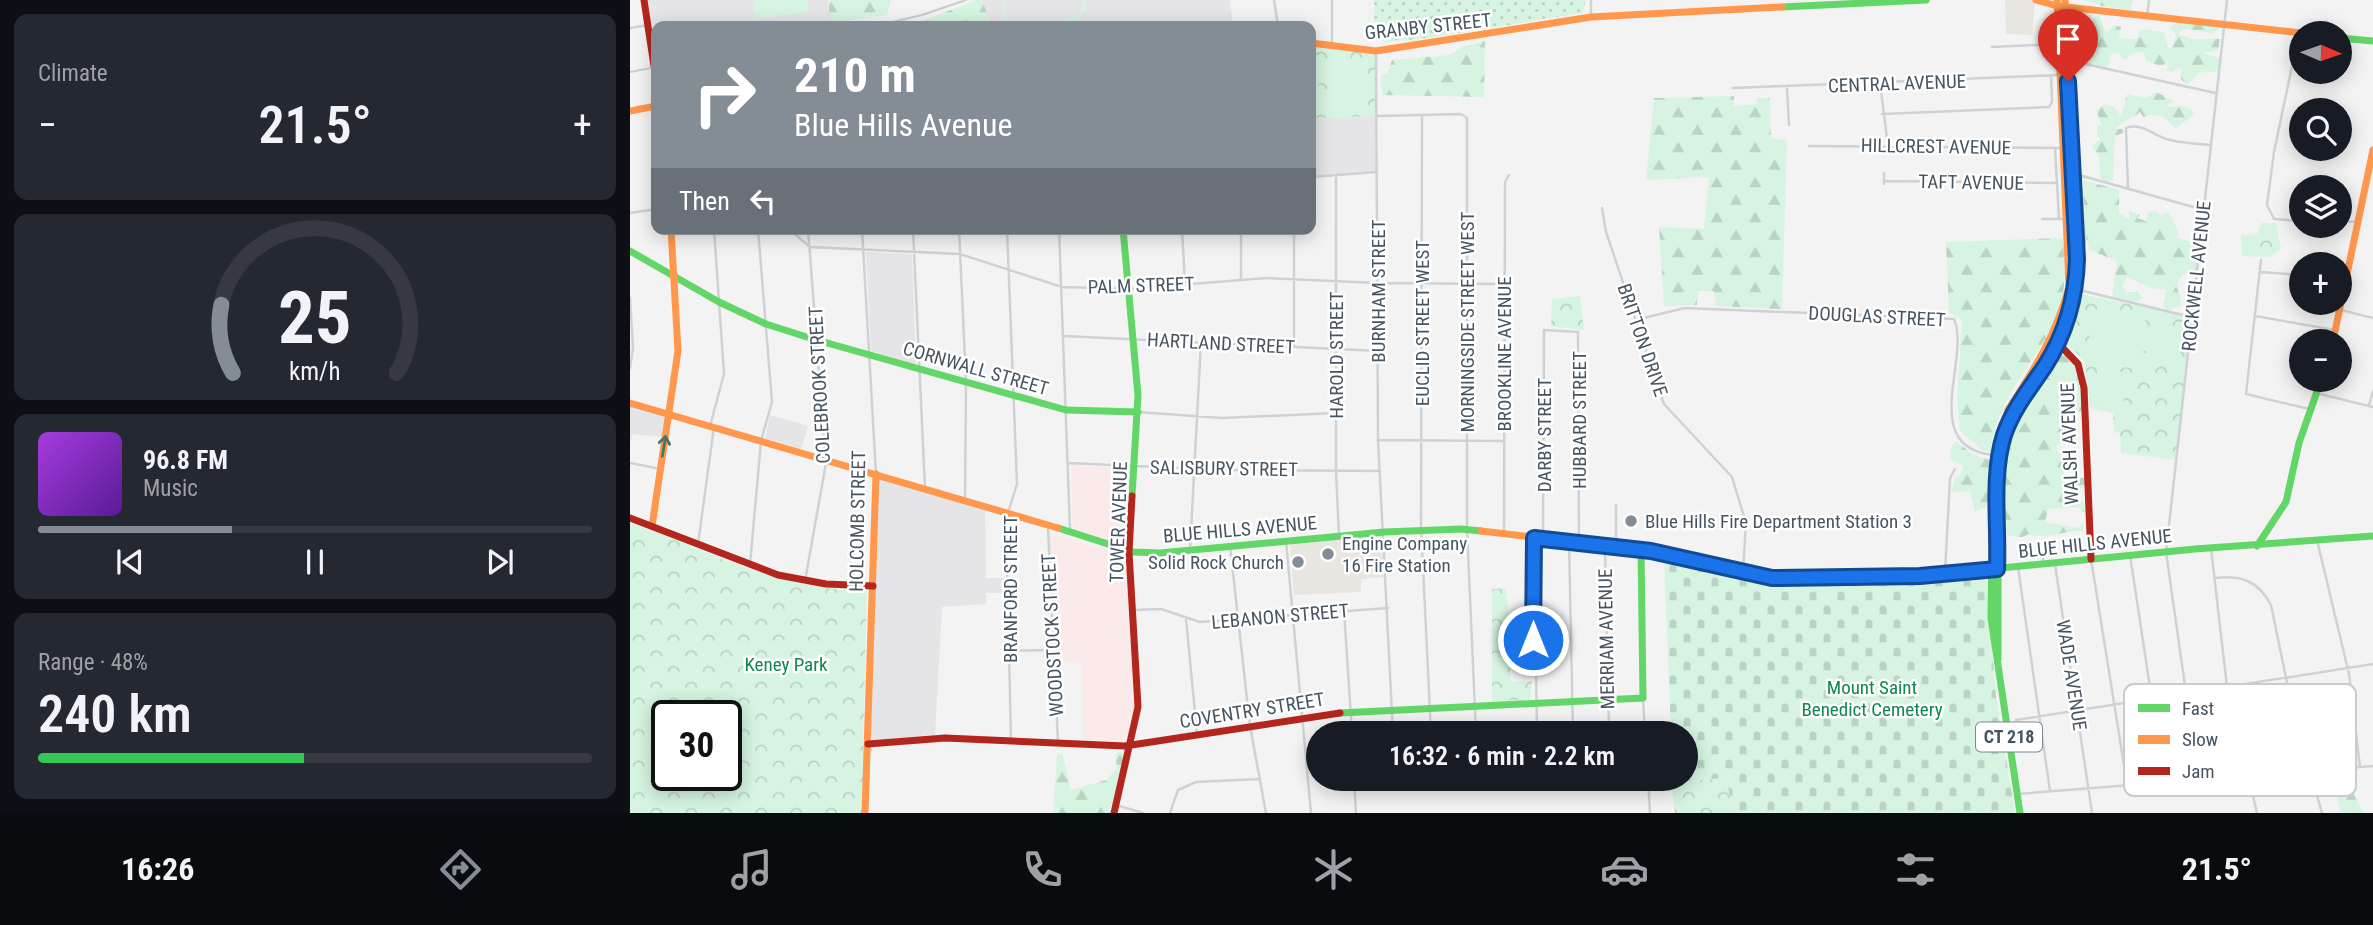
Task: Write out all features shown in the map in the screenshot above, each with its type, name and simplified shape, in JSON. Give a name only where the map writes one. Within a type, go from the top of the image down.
[{"type":"main road","points":[[644,0],[651,52]]},
{"type":"main road","name":"GRANBY STREET","points":[[1316,44],[1376,51],[1492,35],[1591,17],[1926,0]]},
{"type":"main road","points":[[2036,0],[2147,17],[2289,32]]},
{"type":"main road","name":"CT 218","points":[[2061,3],[2059,44],[2064,148],[2072,176],[2063,219],[2072,288]]},
{"type":"main road","name":"CT 218","points":[[2020,813],[1992,631],[1996,455],[2010,406],[2055,341],[2077,268],[2061,3]]},
{"type":"main road","points":[[2352,38],[2373,41]]},
{"type":"main road","points":[[630,111],[651,107]]},
{"type":"main road","points":[[2350,252],[2373,150]]},
{"type":"main road","points":[[652,526],[678,351],[671,235]]},
{"type":"main road","name":"TOWER AVENUE","points":[[1115,809],[1132,745],[1138,707],[1129,552],[1138,412],[1124,235]]},
{"type":"main road","name":"CORNWALL STREET","points":[[630,251],[719,302],[766,324],[1066,410],[1138,412]]},
{"type":"main road","name":"WALSH AVENUE","points":[[2055,341],[2078,364],[2084,388],[2091,559]]},
{"type":"main road","points":[[2257,546],[2286,502],[2316,393]]},
{"type":"main road","name":"BLUE HILLS AVENUE","points":[[630,403],[965,499],[1129,552],[1190,550],[1384,532],[1466,530],[1641,550],[1783,578],[1945,574],[2130,555],[2373,536]]},
{"type":"main road","name":"HOLCOMB STREET","points":[[865,813],[876,474]]},
{"type":"main road","points":[[630,518],[750,565],[805,581],[873,586]]},
{"type":"main road","points":[[1641,550],[1643,698]]},
{"type":"main road","name":"COVENTRY STREET","points":[[868,744],[942,738],[1132,745],[1351,711],[1643,698]]},
{"type":"street","points":[[1274,0],[1277,21]]},
{"type":"street","points":[[1332,0],[1332,46]]},
{"type":"street","points":[[1591,0],[1591,17]]},
{"type":"street","points":[[2147,17],[2149,0]]},
{"type":"street","name":"ROCKWELL AVENUE","points":[[2185,684],[2166,552],[2227,0]]},
{"type":"street","points":[[630,28],[646,25]]},
{"type":"street","points":[[1992,47],[2059,44]]},
{"type":"street","points":[[2075,44],[2072,61],[2072,176],[2204,210]]},
{"type":"street","name":"BURNHAM STREET","points":[[1376,51],[1378,440],[1392,721]]},
{"type":"street","points":[[2072,61],[2216,94]]},
{"type":"street","points":[[1882,114],[2049,107],[2052,102],[2051,75]]},
{"type":"street","name":"CENTRAL AVENUE","points":[[1733,88],[1787,88],[2060,75]]},
{"type":"street","points":[[1880,83],[1888,147]]},
{"type":"street","points":[[2289,83],[2274,152],[2267,205],[2274,219],[2289,220]]},
{"type":"street","points":[[1787,88],[1789,125]]},
{"type":"street","name":"MORNINGSIDE STREET WEST","points":[[1422,116],[1465,115],[1466,530],[1476,721]]},
{"type":"street","points":[[1377,116],[1422,116]]},
{"type":"street","name":"EUCLID STREET WEST","points":[[1422,116],[1422,530],[1430,721]]},
{"type":"street","points":[[1783,119],[1789,119]]},
{"type":"street","points":[[2128,189],[2126,128],[2131,126],[2153,131],[2168,140],[2211,145]]},
{"type":"street","name":"HILLCREST AVENUE","points":[[1809,146],[2064,148]]},
{"type":"street","points":[[2042,219],[2063,219],[2055,148]]},
{"type":"street","points":[[1316,177],[1377,172]]},
{"type":"street","name":"TAFT AVENUE","points":[[1884,173],[1884,182],[2057,183]]},
{"type":"street","name":"HAROLD STREET","points":[[1336,175],[1336,468],[1339,536]]},
{"type":"street","name":"BROOKLINE AVENUE","points":[[1504,534],[1505,182],[1509,175]]},
{"type":"street","name":"BRITTON DRIVE","points":[[1602,208],[1635,320],[1664,404],[1732,477],[1746,523],[1743,572]]},
{"type":"street","points":[[630,213],[651,210]]},
{"type":"street","points":[[2352,222],[2358,222]]},
{"type":"street","points":[[698,544],[712,427],[724,374],[714,235]]},
{"type":"street","points":[[750,565],[761,441],[772,402],[759,235]]},
{"type":"street","points":[[796,235],[810,247]]},
{"type":"street","name":"COLEBROOK STREET","points":[[805,581],[826,459],[809,235]]},
{"type":"street","name":"HOLCOMB STREET","points":[[863,235],[876,474]]},
{"type":"street","points":[[914,235],[925,488]]},
{"type":"street","points":[[959,235],[966,382],[965,499]]},
{"type":"street","name":"BRANFORD STREET","points":[[1007,235],[1017,484],[1008,513],[1011,741]]},
{"type":"street","points":[[1059,235],[1071,534]]},
{"type":"street","points":[[1182,235],[1185,284]]},
{"type":"street","points":[[1241,235],[1241,280]]},
{"type":"street","points":[[1294,235],[1294,346]]},
{"type":"street","name":"PALM STREET","points":[[810,247],[960,254],[1062,287],[1129,289],[1241,280],[1294,279],[1504,284]]},
{"type":"street","points":[[2262,260],[2246,394],[2311,409]]},
{"type":"street","points":[[2260,272],[2289,274]]},
{"type":"street","points":[[2072,288],[2192,317]]},
{"type":"street","points":[[630,298],[634,348],[630,368]]},
{"type":"street","name":"DOUGLAS STREET","points":[[1635,320],[1685,308],[1954,319],[1953,424],[1966,445],[1996,455]]},
{"type":"street","points":[[2352,313],[2373,318]]},
{"type":"street","points":[[2255,316],[2330,329]]},
{"type":"street","name":"DARBY STREET","points":[[1543,539],[1544,330]]},
{"type":"street","name":"HUBBARD STREET","points":[[1544,330],[1577,332],[1579,335],[1579,543]]},
{"type":"street","name":"HARTLAND STREET","points":[[1064,336],[1378,351]]},
{"type":"street","points":[[1190,550],[1200,342]]},
{"type":"street","points":[[2316,393],[2371,407],[2373,391]]},
{"type":"street","name":"CORNWALL STREET","points":[[1138,412],[1197,417],[1336,413]]},
{"type":"street","points":[[1378,440],[1503,441]]},
{"type":"street","points":[[630,463],[661,469]]},
{"type":"street","name":"SALISBURY STREET","points":[[1068,463],[1194,469],[1336,468],[1380,471]]},
{"type":"street","points":[[1945,574],[1950,478],[1955,469]]},
{"type":"street","points":[[1616,505],[1616,547]]},
{"type":"street","name":"WOODSTOCK STREET","points":[[1048,527],[1058,743]]},
{"type":"street","points":[[1534,538],[1536,721]]},
{"type":"street","points":[[2317,540],[2348,684]]},
{"type":"street","points":[[1286,541],[1311,813]]},
{"type":"street","points":[[2043,541],[2043,564]]},
{"type":"street","points":[[1569,542],[1572,721]]},
{"type":"street","points":[[1230,546],[1250,726],[1266,813]]},
{"type":"street","name":"MERRIAM AVENUE","points":[[1605,546],[1608,721]]},
{"type":"street","points":[[2211,548],[2227,684]]},
{"type":"street","points":[[2130,555],[2150,684]]},
{"type":"street","points":[[2091,559],[2124,764]]},
{"type":"street","name":"WADE AVENUE","points":[[2055,563],[2090,788],[2091,813]]},
{"type":"street","points":[[2018,567],[2050,791]]},
{"type":"street","points":[[2215,578],[2244,577],[2267,598],[2274,616],[2285,684]]},
{"type":"street","name":"LEBANON STREET","points":[[1133,610],[1161,609],[1200,622],[1292,613],[1388,608]]},
{"type":"street","points":[[1344,610],[1351,721]]},
{"type":"street","points":[[1185,619],[1197,734]]},
{"type":"street","points":[[1009,651],[1053,650]]},
{"type":"street","points":[[2246,684],[2373,664]]},
{"type":"street","points":[[1643,698],[1644,721]]},
{"type":"street","points":[[2016,720],[2124,703]]},
{"type":"street","points":[[2356,739],[2360,767]]},
{"type":"street","points":[[2356,767],[2373,766]]},
{"type":"street","points":[[1170,813],[1178,790],[1189,783],[1259,779]]},
{"type":"street","points":[[2017,794],[2124,784]]},
{"type":"street","points":[[1355,791],[1356,813]]},
{"type":"street","points":[[1649,791],[1650,813]]},
{"type":"street","points":[[2252,796],[2257,813]]},
{"type":"street","points":[[2317,796],[2322,813]]},
{"type":"street","points":[[1115,809],[1143,813]]},
{"type":"shaded area","points":[[648,0],[828,0],[829,12],[836,21],[651,21]]},
{"type":"shaded area","points":[[982,0],[1230,0],[1232,21],[990,21]]},
{"type":"shaded area","points":[[2005,0],[2035,0],[2032,35],[2006,34]]},
{"type":"shaded area","points":[[1377,116],[1377,172],[1316,177],[1316,118]]},
{"type":"shaded area","points":[[866,252],[912,254],[916,365],[871,351]]},
{"type":"shaded area","points":[[630,406],[665,416],[663,437],[633,434],[630,442]]},
{"type":"shaded area","points":[[770,415],[808,426],[801,449],[765,438]]},
{"type":"shaded area","points":[[1071,466],[1132,468],[1127,548],[1073,532]]},
{"type":"shaded area","points":[[880,478],[985,509],[986,578],[1006,578],[1006,593],[986,593],[986,604],[942,607],[935,735],[874,740],[871,738]]},
{"type":"shaded area","points":[[1049,532],[1126,556],[1136,701],[1127,742],[1083,740],[1082,661],[1056,662]]},
{"type":"shaded area","points":[[1381,536],[1384,577],[1361,579],[1361,592],[1294,595],[1290,544]]},
{"type":"green space","points":[[753,0],[808,0],[809,12],[756,19]]},
{"type":"green space","points":[[828,0],[891,0],[887,15],[844,21],[830,18]]},
{"type":"green space","points":[[982,0],[990,21],[923,21]]},
{"type":"green space","points":[[1003,0],[1007,0],[1004,8],[1006,18],[1012,21],[1002,17]]},
{"type":"green space","points":[[1083,0],[1086,0],[1085,10],[1079,18],[1060,21],[1081,12]]},
{"type":"green space","points":[[1374,0],[1586,0],[1582,13],[1429,38],[1386,42],[1375,39]]},
{"type":"green space","points":[[2084,0],[2133,0],[2130,10]]},
{"type":"green space","points":[[2099,15],[2106,33],[2114,25],[2121,27],[2119,38],[2136,39],[2141,29],[2164,32],[2168,48],[2172,47],[2176,35],[2169,27],[2183,21],[2221,27],[2213,33],[2182,29],[2179,34],[2191,39],[2220,39],[2218,50],[2203,53],[2220,58],[2219,71],[2198,73],[2187,85],[2181,79],[2181,67],[2171,72],[2167,70],[2168,62],[2161,66],[2146,61],[2144,52],[2134,53],[2125,60],[2119,53],[2111,54],[2108,68],[2076,62],[2079,46],[2076,38],[2081,39],[2084,47],[2094,44],[2093,18]]},
{"type":"green space","points":[[1485,41],[1484,97],[1382,95],[1381,75],[1387,74],[1392,60],[1450,55],[1462,47]]},
{"type":"green space","points":[[1316,44],[1376,51],[1377,116],[1316,118]]},
{"type":"green space","points":[[1316,55],[1318,55],[1319,109],[1316,109]]},
{"type":"green space","points":[[1329,59],[1363,59],[1363,109],[1330,109]]},
{"type":"green space","points":[[2156,92],[2174,101],[2166,107],[2184,106],[2196,113],[2175,129],[2161,117],[2143,117],[2140,112],[2117,127],[2115,129],[2122,129],[2124,132],[2115,137],[2113,180],[2107,183],[2100,176],[2099,156],[2092,146],[2101,139],[2097,136],[2097,125],[2102,125],[2096,110],[2104,105],[2113,106],[2121,116],[2127,94],[2147,98]]},
{"type":"green space","points":[[1734,96],[1734,106],[1757,104],[1757,98],[1770,98],[1771,138],[1787,140],[1782,309],[1716,306],[1714,291],[1698,291],[1697,305],[1664,306],[1659,227],[1704,229],[1709,177],[1646,180],[1654,98]]},
{"type":"green space","points":[[2083,180],[2119,190],[2119,213],[2129,219],[2129,211],[2140,215],[2137,218],[2146,221],[2148,213],[2156,210],[2160,216],[2168,212],[2179,232],[2176,237],[2200,245],[2199,249],[2191,252],[2198,256],[2197,271],[2182,275],[2176,286],[2181,297],[2180,306],[2167,311],[2163,305],[2167,290],[2154,289],[2127,277],[2122,286],[2127,292],[2137,292],[2143,298],[2135,303],[2112,298],[2117,261],[2090,250],[2084,232]]},
{"type":"green space","points":[[2261,223],[2276,223],[2281,249],[2269,257],[2242,256],[2241,235],[2257,234]]},
{"type":"green space","points":[[2063,238],[2064,286],[2054,322],[2002,411],[1991,452],[1982,450],[1960,431],[1957,401],[1962,320],[1949,313],[1946,242]]},
{"type":"green space","points":[[2081,294],[2192,317],[2176,460],[2121,453],[2120,433],[2114,432],[2113,413],[2090,408],[2085,362],[2064,341],[2077,297]]},
{"type":"green space","points":[[1580,296],[1584,330],[1551,326],[1552,299]]},
{"type":"green space","points":[[2124,309],[2146,312],[2142,369],[2090,364],[2090,331],[2106,314]]},
{"type":"green space","points":[[2183,326],[2180,360],[2146,358],[2149,343],[2157,333],[2168,327]]},
{"type":"green space","points":[[2056,355],[2072,356],[2082,377],[2085,410],[2070,414],[2065,422],[2080,427],[2073,438],[2057,445],[2057,452],[2071,458],[2063,460],[2064,478],[2086,478],[2086,487],[2075,491],[2071,500],[2085,502],[2086,514],[2078,507],[2048,509],[2045,522],[2079,528],[2083,523],[2083,531],[2042,536],[2008,536],[2000,511],[2004,453],[2023,404]]},
{"type":"green space","points":[[2125,372],[2123,405],[2090,404],[2092,390],[2099,379],[2111,373]]},
{"type":"green space","points":[[1956,441],[1972,454],[1993,461],[1991,504],[1975,512],[1970,491],[1951,492],[1955,478],[1961,474],[1963,466],[1950,459],[1951,447]]},
{"type":"green space","name":"Keney Park","points":[[630,523],[774,577],[834,589],[867,591],[863,748],[872,748],[868,813],[630,813]]},
{"type":"green space","name":"Mount Saint Benedict Cemetery","points":[[1664,560],[1776,583],[1986,578],[1996,696],[2015,813],[1733,813],[1726,778],[1698,780],[1698,721],[1671,721]]},
{"type":"green space","points":[[1506,588],[1512,656],[1509,661],[1511,682],[1532,681],[1530,700],[1492,701],[1492,589]]},
{"type":"green space","points":[[1120,751],[1124,755],[1110,813],[1053,813],[1057,755],[1062,753],[1071,790],[1106,780],[1117,768],[1115,754]]},
{"type":"green space","points":[[1726,778],[1733,813],[1675,813],[1672,791],[1698,791],[1698,780]]},
{"type":"green space","points":[[2337,796],[2355,796],[2364,813],[2341,813]]},
{"type":"railway","points":[[896,21],[966,0]]},
{"type":"railway","points":[[630,72],[651,68]]},
{"type":"traffic: fast","points":[[1782,7],[1926,0]]},
{"type":"traffic: fast","points":[[2352,39],[2373,41]]},
{"type":"traffic: fast","points":[[1998,659],[1998,474],[2008,435],[2063,333],[2075,291],[2077,223],[2072,157]]},
{"type":"traffic: fast","points":[[1124,235],[1138,395],[1132,496]]},
{"type":"traffic: fast","points":[[630,251],[719,302],[766,324],[813,339],[1066,410],[1138,412]]},
{"type":"traffic: fast","points":[[2257,546],[2286,502],[2299,443],[2317,392]]},
{"type":"traffic: fast","points":[[2008,410],[1993,461],[1991,618],[2020,813]]},
{"type":"traffic: fast","points":[[1058,528],[1133,552],[1160,553],[1384,532],[1461,529],[1481,531]]},
{"type":"traffic: fast","points":[[1929,575],[2195,549],[2373,536]]},
{"type":"traffic: fast","points":[[1340,713],[1643,698],[1641,550]]},
{"type":"traffic: slow","points":[[2036,0],[2057,6],[2289,32]]},
{"type":"traffic: slow","points":[[2008,410],[2051,336],[2069,287],[2057,0]]},
{"type":"traffic: slow","points":[[2065,0],[2072,157]]},
{"type":"traffic: slow","points":[[1316,44],[1376,51],[1591,17],[1782,7]]},
{"type":"traffic: slow","points":[[630,111],[651,107]]},
{"type":"traffic: slow","points":[[2336,329],[2373,150]]},
{"type":"traffic: slow","points":[[652,526],[678,351],[671,235]]},
{"type":"traffic: slow","points":[[630,403],[1058,528]]},
{"type":"traffic: slow","points":[[865,813],[876,474]]},
{"type":"traffic: slow","points":[[1481,531],[1651,551],[1764,577],[1929,575]]},
{"type":"traffic: jam","points":[[644,0],[651,46]]},
{"type":"traffic: jam","points":[[2057,342],[2078,364],[2084,388],[2091,559]]},
{"type":"traffic: jam","points":[[1114,813],[1138,707],[1129,552],[1132,496]]},
{"type":"traffic: jam","points":[[630,518],[778,575],[826,584],[873,586]]},
{"type":"traffic: jam","points":[[868,744],[945,738],[1125,746],[1340,713]]},
{"type":"place","name":"Blue Hills Fire Department Station 3","points":[[1631,521]]},
{"type":"place","name":"Engine Company 16 Fire Station","points":[[1328,554]]},
{"type":"place","name":"Solid Rock Church","points":[[1298,562]]},
{"type":"route","points":[[1533,640],[1534,538],[1651,551],[1772,578],[1920,576],[1997,569],[1998,474],[2005,434],[2016,408],[2059,343],[2076,289],[2077,259],[2068,81]]}]
